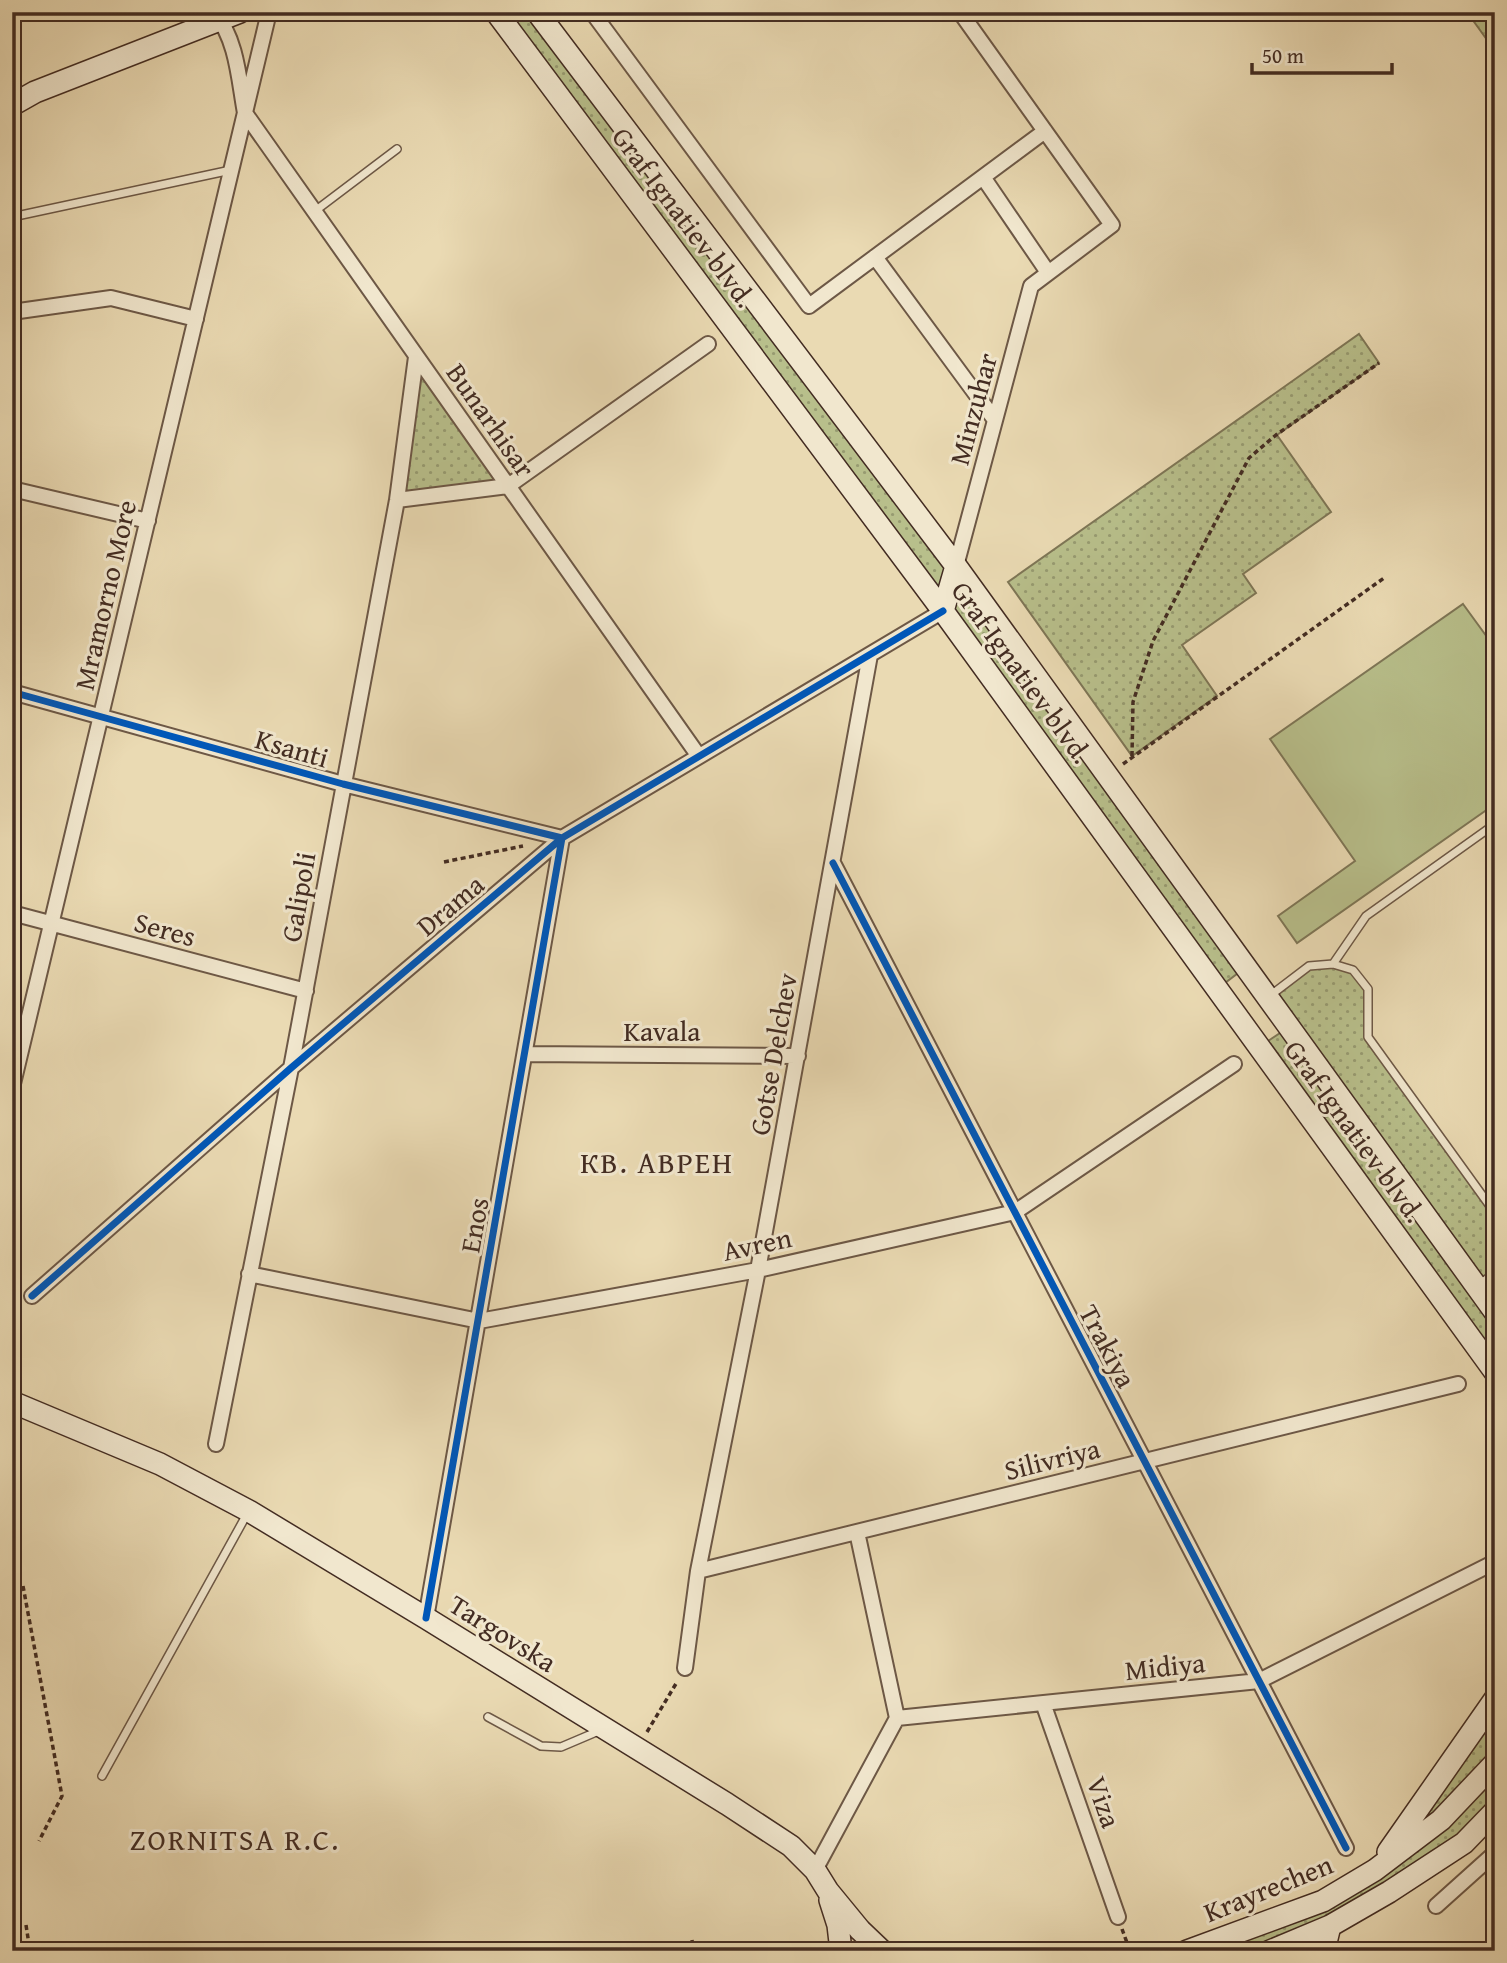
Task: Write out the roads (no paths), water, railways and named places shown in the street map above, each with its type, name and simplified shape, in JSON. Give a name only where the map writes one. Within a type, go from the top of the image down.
[{"type":"main road","name":"Graf Ignatiev blvd.","points":[[496,12],[943,611],[1495,1372]]},
{"type":"main road","name":"Graf Ignatiev blvd.","points":[[537,12],[956,566],[1495,1312]]},
{"type":"main road","points":[[12,105],[35,92],[225,15]]},
{"type":"main road","points":[[943,611],[956,566]]},
{"type":"main road","points":[[1239,1018],[1268,997]]},
{"type":"main road","name":"Targovska","points":[[12,1402],[160,1464],[249,1511],[637,1748],[791,1846],[815,1870],[828,1891],[860,1930],[882,1951]]},
{"type":"main road","points":[[1375,1870],[1495,1699]]},
{"type":"main road","name":"Krayrechen","points":[[1187,1951],[1323,1901],[1375,1870],[1441,1820],[1495,1763]]},
{"type":"main road","name":"Krayrechen","points":[[1270,1951],[1330,1926],[1388,1892],[1464,1843],[1495,1811]]},
{"type":"main road","name":"Targovska","points":[[828,1891],[838,1925],[841,1951]]},
{"type":"main road","points":[[1324,1951],[1330,1926]]},
{"type":"street","name":"Mramorno More","points":[[12,1088],[270,12]]},
{"type":"street","points":[[592,12],[809,306],[1045,131],[960,12]]},
{"type":"street","name":"Mramorno More","points":[[225,15],[246,113]]},
{"type":"street","name":"Bunarhisar","points":[[246,113],[698,755]]},
{"type":"street","name":"Minzuhar","points":[[956,566],[1031,286],[1112,225],[1045,131]]},
{"type":"street","points":[[983,177],[1048,271]]},
{"type":"street","points":[[875,257],[995,420]]},
{"type":"street","points":[[12,312],[111,298],[196,319]]},
{"type":"street","points":[[397,500],[508,486],[708,344]]},
{"type":"street","name":"Galipoli","points":[[216,1444],[306,991],[397,500],[416,357]]},
{"type":"street","points":[[12,489],[148,521]]},
{"type":"street","name":"Drama","points":[[32,1296],[291,1068],[562,838],[943,611]]},
{"type":"street","name":"Gotse Delchev","points":[[685,1668],[698,1571],[758,1270],[870,655]]},
{"type":"street","name":"Ksanti","points":[[12,692],[343,784],[562,838]]},
{"type":"street","name":"Enos","points":[[426,1618],[562,838]]},
{"type":"street","name":"Trakiya","points":[[833,863],[1346,1848]]},
{"type":"street","name":"Seres","points":[[12,913],[306,991]]},
{"type":"street","name":"Kavala","points":[[525,1054],[798,1056]]},
{"type":"street","name":"Avren","points":[[249,1274],[479,1321],[758,1270],[1015,1212],[1234,1064]]},
{"type":"street","name":"Silivriya","points":[[698,1571],[1458,1384]]},
{"type":"street","points":[[815,1870],[897,1718],[858,1532]]},
{"type":"street","name":"Midiya","points":[[897,1718],[1259,1681],[1495,1562]]},
{"type":"street","name":"Viza","points":[[1043,1703],[1118,1917]]},
{"type":"street","points":[[1436,1906],[1491,1860]]},
{"type":"lane","points":[[314,211],[397,149]]},
{"type":"lane","points":[[12,217],[232,170]]},
{"type":"lane","points":[[1333,964],[1366,916],[1495,824]]},
{"type":"lane","points":[[1268,997],[1310,966],[1333,964],[1353,970],[1368,989],[1368,1037],[1495,1213]]},
{"type":"lane","points":[[1476,1286],[1495,1273]]},
{"type":"lane","points":[[102,1776],[249,1511]]},
{"type":"lane","points":[[488,1717],[541,1746],[561,1747],[605,1728]]},
{"type":"district","name":"КВ. АВРЕН","points":[[657,1163]]},
{"type":"district","name":"ZORNITSA R.C.","points":[[235,1840]]}]
